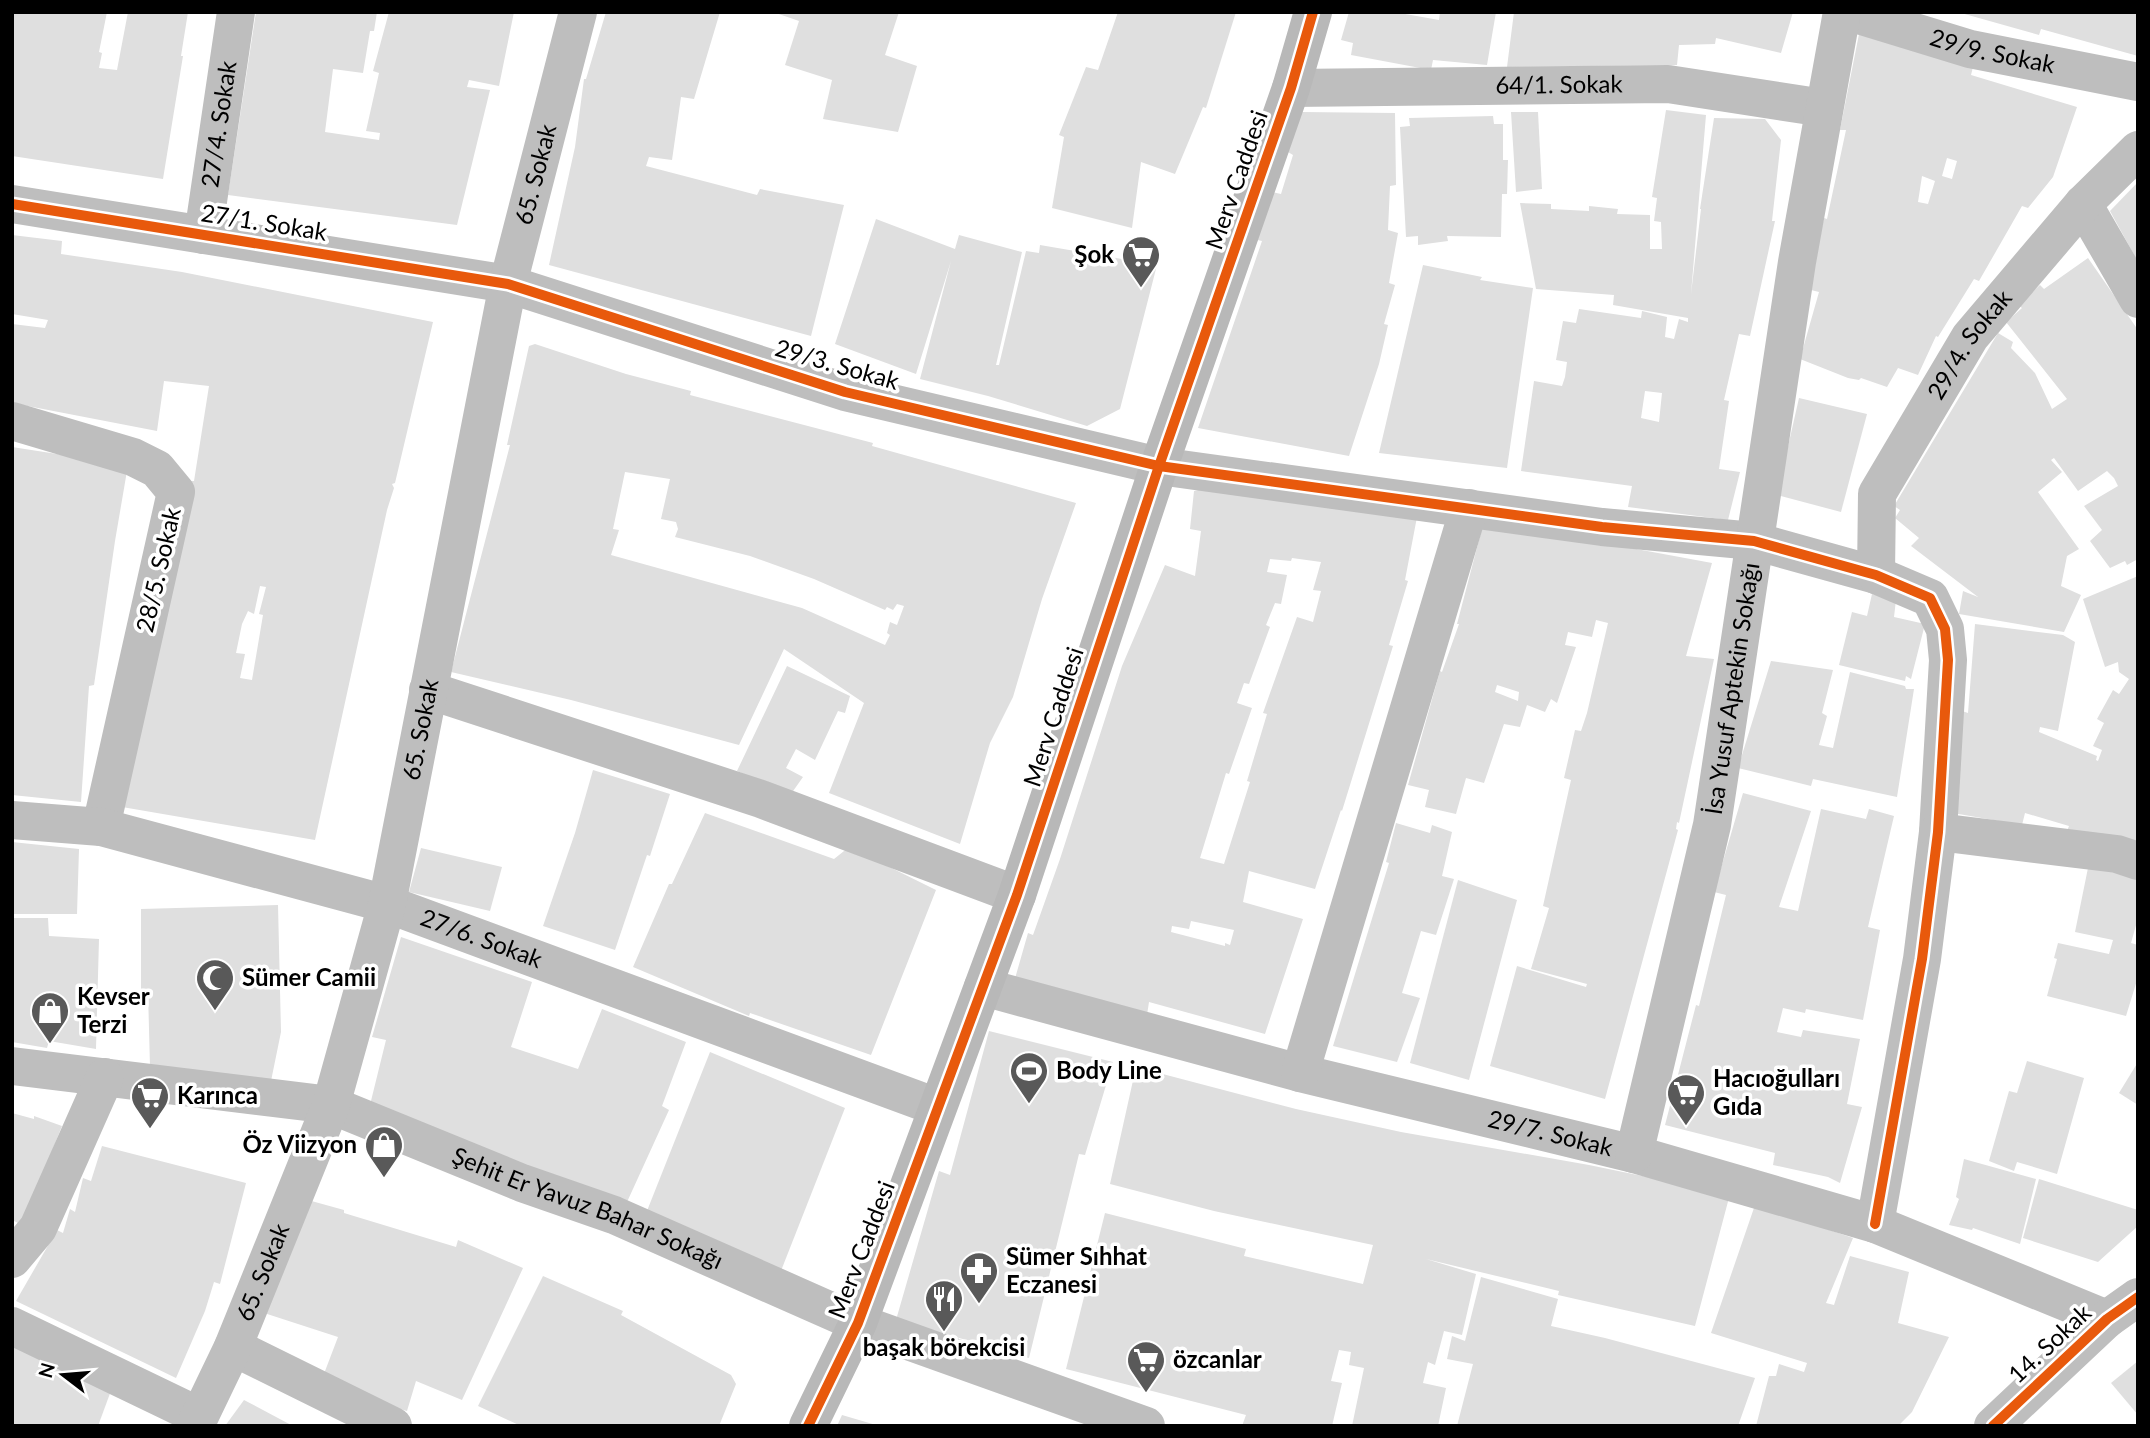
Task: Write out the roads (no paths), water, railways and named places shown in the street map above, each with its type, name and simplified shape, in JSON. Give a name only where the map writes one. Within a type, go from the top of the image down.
[{"type":"main road","name":"Merv Caddesi","points":[[808,1426],[858,1323],[1017,895],[1159,466],[1291,88],[1312,12]]},
{"type":"street","name":"27/4. Sokak","points":[[203,235],[236,12]]},
{"type":"street","name":"65. Sokak","points":[[197,1421],[233,1347],[331,1105],[387,904],[508,284],[578,12]]},
{"type":"street","name":"İsa Yusuf Aptekin Sokağı","points":[[1634,1154],[1712,825],[1797,261],[1842,12]]},
{"type":"street","name":"29/9. Sokak","points":[[1849,12],[1970,49],[2138,82]]},
{"type":"street","name":"64/1. Sokak","points":[[1291,88],[1668,84],[1824,108]]},
{"type":"street","name":"29/4. Sokak","points":[[1876,575],[1877,494],[1970,337],[2083,204],[2138,150]]},
{"type":"street","name":"27/1. Sokak","points":[[12,204],[508,284]]},
{"type":"street","points":[[2083,204],[2138,299]]},
{"type":"street","name":"29/3. Sokak","points":[[508,284],[845,392],[1159,466],[1602,527],[1754,541],[1876,575],[1930,598],[1945,629],[1948,660],[1938,832],[1922,959],[1875,1224]]},
{"type":"street","name":"28/5. Sokak","points":[[12,421],[133,457],[157,469],[176,492],[101,827]]},
{"type":"street","points":[[1300,1073],[1469,508]]},
{"type":"street","points":[[428,690],[761,799],[1017,895]]},
{"type":"street","name":"27/6. Sokak","points":[[12,820],[101,827],[387,904],[937,1107]]},
{"type":"street","points":[[1938,832],[2118,854],[2138,861]]},
{"type":"street","name":"29/7. Sokak","points":[[983,987],[1300,1073],[1634,1154],[1875,1224],[2123,1308]]},
{"type":"street","name":"Şehit Er Yavuz Bahar Sokağı","points":[[12,1066],[331,1105],[522,1183],[614,1215],[858,1323],[1146,1426]]},
{"type":"street","points":[[12,1259],[38,1228],[105,1077]]},
{"type":"street","name":"14. Sokak","points":[[1993,1426],[2123,1308]]},
{"type":"street","points":[[12,1326],[197,1421]]},
{"type":"street","points":[[233,1347],[393,1426]]},
{"type":"place","name":"Şok","points":[[1141,289]]},
{"type":"place","name":"Sümer Camii","points":[[215,1012]]},
{"type":"place","name":"Kevser Terzi","points":[[50,1045]]},
{"type":"place","name":"Body Line","points":[[1029,1105]]},
{"type":"place","name":"Hacıoğulları Gıda","points":[[1686,1127]]},
{"type":"place","name":"Karınca","points":[[150,1130]]},
{"type":"place","name":"Öz Viizyon","points":[[384,1179]]},
{"type":"place","name":"Sümer Sıhhat Eczanesi","points":[[979,1305]]},
{"type":"place","name":"başak börekcisi","points":[[944,1333]]},
{"type":"place","name":"özcanlar","points":[[1146,1394]]}]
